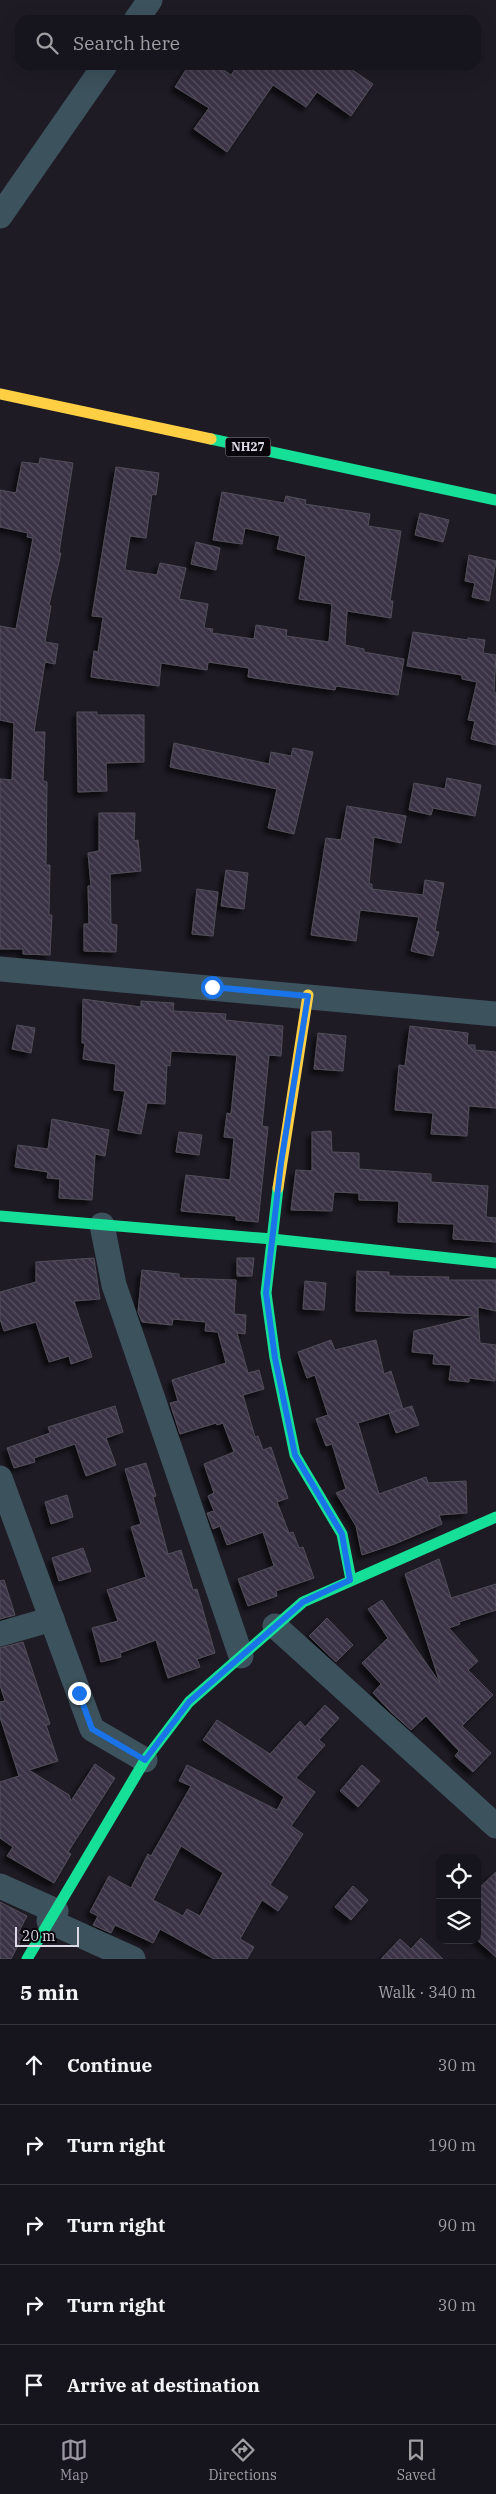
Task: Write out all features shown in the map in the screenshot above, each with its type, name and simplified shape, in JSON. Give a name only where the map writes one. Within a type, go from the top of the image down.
[{"type":"main road","name":"NH27","points":[[0,394],[496,500]]},
{"type":"main road","points":[[308,996],[281,1163],[266,1293],[275,1358],[295,1455],[342,1534],[350,1580]]},
{"type":"main road","points":[[0,1216],[272,1239],[496,1263]]},
{"type":"main road","points":[[27,1959],[145,1760],[189,1702],[303,1602],[496,1517]]},
{"type":"street","points":[[140,15],[150,0]]},
{"type":"street","points":[[0,216],[102,70]]},
{"type":"street","points":[[0,969],[496,1014]]},
{"type":"street","points":[[102,1225],[114,1285],[241,1656]]},
{"type":"street","points":[[0,1478],[92,1729],[145,1760]]},
{"type":"street","points":[[0,1634],[52,1619]]},
{"type":"street","points":[[276,1626],[496,1826]]},
{"type":"street","points":[[0,1886],[133,1959]]},
{"type":"building","points":[[186,70],[224,70],[231,75],[234,70],[352,70],[373,84],[351,116],[317,92],[306,107],[273,85],[227,152],[194,129],[209,108],[175,87]]},
{"type":"building","points":[[40,458],[73,463],[59,553],[61,553],[49,605],[51,606],[45,642],[58,644],[55,664],[45,662],[34,732],[45,732],[43,781],[47,782],[46,865],[50,865],[49,915],[52,915],[50,955],[23,954],[23,949],[0,949],[0,779],[12,780],[14,723],[0,720],[0,626],[16,629],[33,538],[27,537],[28,533],[0,527],[0,490],[16,493],[22,462],[39,464]]},
{"type":"building","points":[[116,467],[159,473],[156,495],[152,494],[146,538],[130,536],[125,570],[157,575],[160,563],[186,568],[179,599],[208,604],[204,628],[213,629],[212,633],[254,639],[256,625],[287,630],[286,636],[329,642],[332,604],[299,599],[306,556],[277,549],[280,536],[245,528],[242,544],[213,540],[222,492],[284,503],[286,496],[306,500],[305,504],[370,514],[368,526],[401,531],[390,601],[393,601],[391,618],[347,611],[345,645],[364,649],[364,652],[404,659],[398,695],[336,686],[335,690],[248,677],[249,668],[208,662],[207,670],[161,663],[159,686],[91,677],[94,651],[98,652],[103,617],[92,616]]},
{"type":"building","points":[[420,513],[449,520],[443,542],[415,535]]},
{"type":"building","points":[[196,542],[220,548],[216,570],[191,564]]},
{"type":"building","points":[[469,555],[496,561],[489,601],[472,597],[475,583],[465,581]]},
{"type":"building","points":[[413,632],[468,640],[468,638],[485,640],[483,653],[496,655],[494,692],[496,693],[496,745],[471,739],[475,721],[468,720],[477,682],[462,679],[462,675],[407,666]]},
{"type":"building","points":[[77,712],[97,712],[97,715],[144,715],[144,762],[106,763],[107,791],[78,792]]},
{"type":"building","points":[[174,743],[269,764],[271,752],[291,756],[293,748],[313,752],[294,834],[268,828],[277,789],[170,767]]},
{"type":"building","points":[[447,778],[481,785],[475,816],[433,808],[431,815],[409,810],[414,783],[445,789]]},
{"type":"building","points":[[347,806],[406,816],[401,843],[374,837],[369,884],[372,884],[372,889],[423,895],[425,880],[444,883],[435,931],[439,932],[433,956],[411,951],[419,917],[360,910],[356,941],[311,935],[326,838],[341,840]]},
{"type":"building","points":[[99,813],[135,813],[134,841],[138,840],[141,871],[110,874],[111,924],[117,925],[116,952],[84,951],[84,924],[89,924],[88,886],[91,886],[88,853],[99,851]]},
{"type":"building","points":[[226,870],[248,873],[244,909],[221,906]]},
{"type":"building","points":[[197,889],[218,892],[213,936],[192,934]]},
{"type":"building","points":[[83,999],[141,1007],[141,1001],[174,1003],[173,1011],[226,1014],[225,1020],[283,1026],[281,1056],[269,1055],[262,1126],[268,1127],[258,1222],[236,1220],[236,1216],[181,1211],[186,1175],[230,1180],[234,1138],[224,1137],[227,1113],[231,1114],[237,1055],[171,1051],[170,1066],[167,1065],[165,1104],[147,1103],[141,1134],[118,1130],[125,1091],[114,1090],[116,1064],[83,1059],[85,1043],[82,1043]]},
{"type":"building","points":[[17,1025],[35,1028],[31,1053],[12,1049]]},
{"type":"building","points":[[410,1026],[468,1033],[467,1045],[475,1045],[475,1050],[496,1052],[496,1108],[469,1106],[467,1136],[431,1134],[433,1113],[395,1110],[399,1065],[405,1066]]},
{"type":"building","points":[[318,1033],[346,1036],[343,1071],[314,1069]]},
{"type":"building","points":[[52,1119],[109,1130],[105,1156],[95,1154],[92,1200],[59,1198],[60,1179],[47,1178],[48,1172],[15,1167],[18,1145],[48,1149]]},
{"type":"building","points":[[331,1131],[332,1152],[359,1153],[359,1169],[431,1174],[431,1182],[488,1186],[486,1217],[496,1218],[496,1242],[453,1239],[454,1224],[398,1222],[399,1201],[359,1200],[359,1193],[334,1192],[332,1211],[291,1210],[296,1170],[312,1171],[312,1132]]},
{"type":"building","points":[[179,1132],[202,1135],[199,1155],[176,1152]]},
{"type":"building","points":[[94,1258],[100,1299],[74,1301],[92,1357],[71,1364],[69,1356],[49,1362],[36,1322],[4,1331],[0,1319],[0,1292],[36,1282],[36,1262]]},
{"type":"building","points":[[237,1258],[254,1258],[252,1276],[237,1276]]},
{"type":"building","points":[[142,1270],[179,1274],[179,1278],[236,1280],[234,1314],[246,1315],[245,1334],[237,1333],[248,1373],[259,1370],[264,1389],[243,1395],[255,1437],[258,1436],[263,1450],[271,1447],[288,1498],[277,1502],[289,1533],[293,1532],[299,1548],[303,1547],[314,1578],[276,1591],[277,1596],[248,1606],[238,1579],[274,1566],[263,1532],[227,1545],[220,1526],[213,1529],[207,1513],[214,1511],[208,1496],[214,1493],[204,1464],[234,1452],[223,1423],[217,1425],[216,1423],[180,1434],[170,1403],[178,1401],[172,1380],[226,1363],[218,1332],[205,1331],[206,1322],[173,1319],[172,1325],[142,1322],[138,1312]]},
{"type":"building","points":[[357,1271],[389,1272],[389,1276],[449,1277],[448,1280],[496,1280],[496,1311],[478,1307],[478,1316],[356,1311]]},
{"type":"building","points":[[305,1281],[326,1283],[324,1310],[303,1309]]},
{"type":"building","points":[[478,1316],[480,1343],[496,1345],[495,1381],[469,1378],[469,1382],[449,1380],[451,1365],[433,1364],[434,1354],[412,1352],[414,1331]]},
{"type":"building","points":[[331,1340],[335,1350],[376,1340],[384,1374],[391,1371],[403,1409],[358,1423],[379,1494],[426,1477],[428,1483],[466,1481],[467,1513],[439,1515],[442,1524],[395,1544],[362,1555],[356,1526],[336,1493],[346,1489],[332,1444],[326,1446],[316,1419],[328,1415],[315,1375],[307,1378],[298,1352]]},
{"type":"building","points":[[115,1406],[123,1432],[106,1438],[116,1465],[86,1476],[75,1444],[34,1458],[35,1462],[14,1468],[7,1448],[50,1433],[48,1427]]},
{"type":"building","points":[[412,1406],[419,1425],[396,1433],[389,1413]]},
{"type":"building","points":[[146,1463],[156,1496],[153,1497],[168,1554],[181,1550],[193,1590],[197,1589],[215,1653],[197,1659],[200,1667],[168,1678],[156,1640],[120,1653],[121,1657],[101,1662],[92,1628],[118,1621],[107,1590],[146,1577],[131,1527],[141,1524],[125,1469]]},
{"type":"building","points":[[67,1495],[73,1517],[51,1524],[45,1502]]},
{"type":"building","points":[[83,1548],[91,1571],[59,1581],[52,1558]]},
{"type":"building","points":[[439,1559],[451,1598],[496,1584],[496,1610],[459,1622],[460,1624],[449,1628],[478,1661],[468,1670],[493,1695],[462,1726],[491,1753],[473,1772],[455,1756],[459,1751],[426,1716],[411,1730],[390,1711],[373,1693],[381,1684],[362,1663],[388,1638],[368,1609],[382,1600],[440,1683],[405,1574]]},
{"type":"building","points":[[4,1580],[15,1615],[0,1619],[0,1581]]},
{"type":"building","points":[[327,1618],[353,1645],[336,1662],[309,1636]]},
{"type":"building","points":[[23,1642],[50,1724],[46,1725],[58,1761],[29,1770],[69,1795],[71,1801],[95,1764],[115,1778],[68,1852],[71,1854],[54,1883],[7,1856],[13,1847],[0,1838],[0,1782],[19,1776],[0,1717],[0,1702],[5,1701],[0,1685],[0,1648]]},
{"type":"building","points":[[325,1705],[339,1718],[319,1740],[325,1745],[296,1778],[315,1792],[291,1826],[303,1834],[270,1885],[288,1897],[278,1911],[262,1900],[240,1939],[254,1947],[247,1959],[214,1959],[160,1929],[153,1943],[115,1925],[111,1933],[93,1925],[98,1916],[90,1912],[109,1876],[131,1888],[148,1854],[151,1856],[191,1786],[179,1781],[187,1765],[277,1810],[284,1797],[203,1740],[217,1720],[270,1754],[300,1721],[305,1727]],"holes":[[[181,1846],[223,1873],[200,1916],[187,1909],[183,1916],[153,1900]]]},
{"type":"building","points":[[362,1765],[380,1781],[358,1807],[340,1791]]},
{"type":"building","points":[[496,1872],[496,1957],[481,1944],[481,1886]]},
{"type":"building","points":[[353,1886],[368,1900],[351,1920],[335,1907]]},
{"type":"building","points":[[0,1902],[27,1916],[18,1933],[23,1936],[11,1959],[0,1959]]},
{"type":"building","points":[[421,1938],[443,1959],[381,1959],[400,1939],[411,1949]]},
{"type":"traffic: fast","points":[[211,439],[496,500]]},
{"type":"traffic: fast","points":[[278,1188],[266,1293],[275,1358],[295,1455],[342,1534],[351,1580]]},
{"type":"traffic: fast","points":[[0,1216],[272,1239],[496,1263]]},
{"type":"traffic: fast","points":[[27,1959],[145,1760],[189,1702],[303,1602],[496,1517]]},
{"type":"traffic: slow","points":[[0,394],[211,439]]},
{"type":"traffic: slow","points":[[278,1188],[308,995]]},
{"type":"route","points":[[79,1693],[92,1729],[145,1760],[189,1702],[303,1602],[350,1580],[342,1534],[295,1455],[275,1358],[266,1293],[281,1163],[308,996],[212,987]]}]
